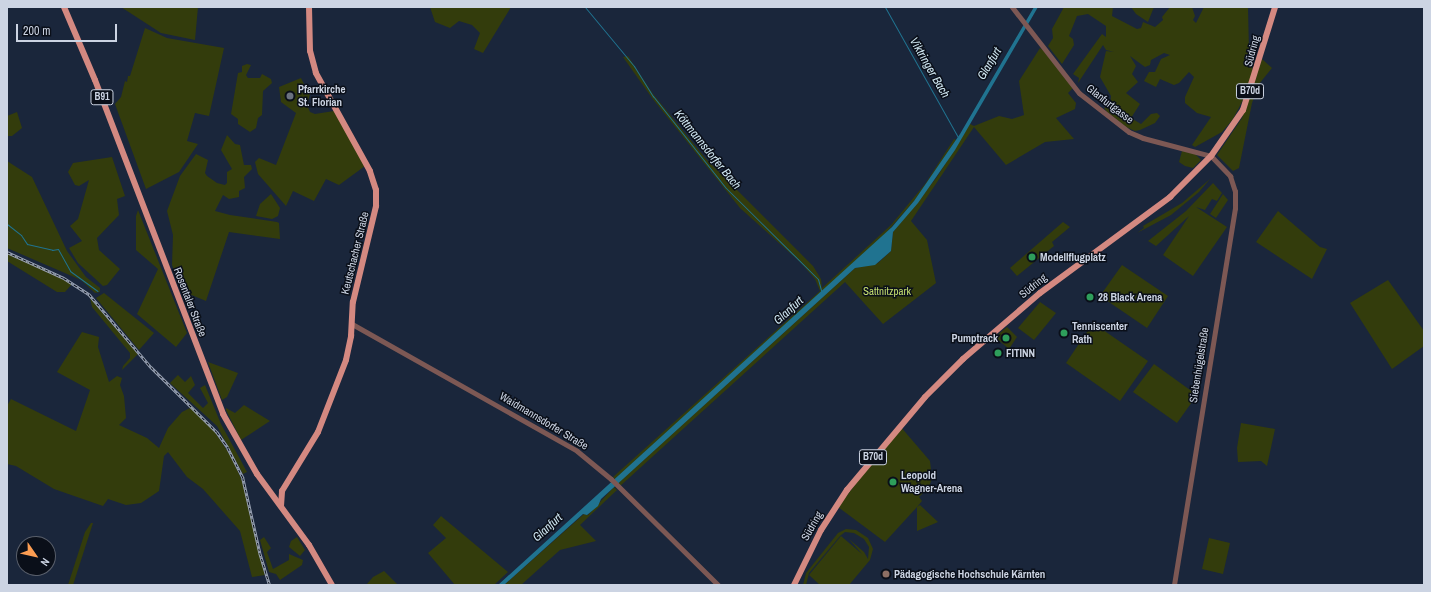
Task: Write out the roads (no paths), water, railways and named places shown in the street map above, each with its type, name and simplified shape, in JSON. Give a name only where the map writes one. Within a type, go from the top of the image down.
[{"type":"main road","name":"Rosentaler Straße","points":[[64,7],[95,80],[223,414],[246,456],[309,545],[332,585]]},
{"type":"main road","name":"Keutschacher Straße","points":[[287,480],[324,418],[346,360],[356,290],[375,216],[376,190],[370,171],[316,72],[310,45],[309,7]]},
{"type":"main road","name":"Südring","points":[[794,585],[821,530],[843,495],[925,397],[963,359],[1040,293],[1170,197],[1210,156],[1243,110],[1261,56],[1274,7]]},
{"type":"main road","points":[[272,494],[287,480]]},
{"type":"main road","points":[[281,506],[282,491],[287,480]]},
{"type":"main road","points":[[272,494],[278,494],[282,491]]},
{"type":"street","name":"Glanfurtgasse","points":[[1012,7],[1030,28],[1079,93],[1115,122],[1143,138],[1210,156]]},
{"type":"street","name":"Siebenhügelstraße","points":[[1174,585],[1236,203],[1230,176],[1210,156]]},
{"type":"street","name":"Waidmannsdorfer Straße","points":[[352,324],[564,443],[611,479],[718,585]]},
{"type":"water","name":"Glanfurt","points":[[1034,7],[1038,7],[955,150],[918,203],[893,232],[891,251],[875,265],[855,268],[601,499],[598,506],[587,515],[583,514],[504,585],[498,585],[892,227],[914,201],[960,134]]},
{"type":"waterway","name":"Köttmannsdorfer Bach","points":[[585,7],[634,66],[653,96],[726,188],[818,279],[822,294]]},
{"type":"waterway","name":"Viktringer Bach","points":[[885,7],[958,137]]},
{"type":"waterway","points":[[7,224],[21,235],[27,244],[52,250],[58,249],[70,271],[98,291]]},
{"type":"railway","points":[[7,252],[64,278],[89,294],[151,367],[217,432],[228,448],[243,478],[260,553],[270,585]]},
{"type":"place","name":"Pfarrkirche St. Florian","points":[[290,96]]},
{"type":"place","name":"Modellflugplatz","points":[[1032,257]]},
{"type":"place","name":"28 Black Arena","points":[[1090,297]]},
{"type":"place","name":"Tenniscenter Rath","points":[[1064,333]]},
{"type":"place","name":"Pumptrack","points":[[1006,338]]},
{"type":"place","name":"FITINN","points":[[998,353]]},
{"type":"place","name":"Leopold Wagner-Arena","points":[[893,482]]},
{"type":"place","name":"Pädagogische Hochschule Kärnten","points":[[886,574]]},
{"type":"park label","name":"Sattnitzpark","points":[[887,291]]}]
